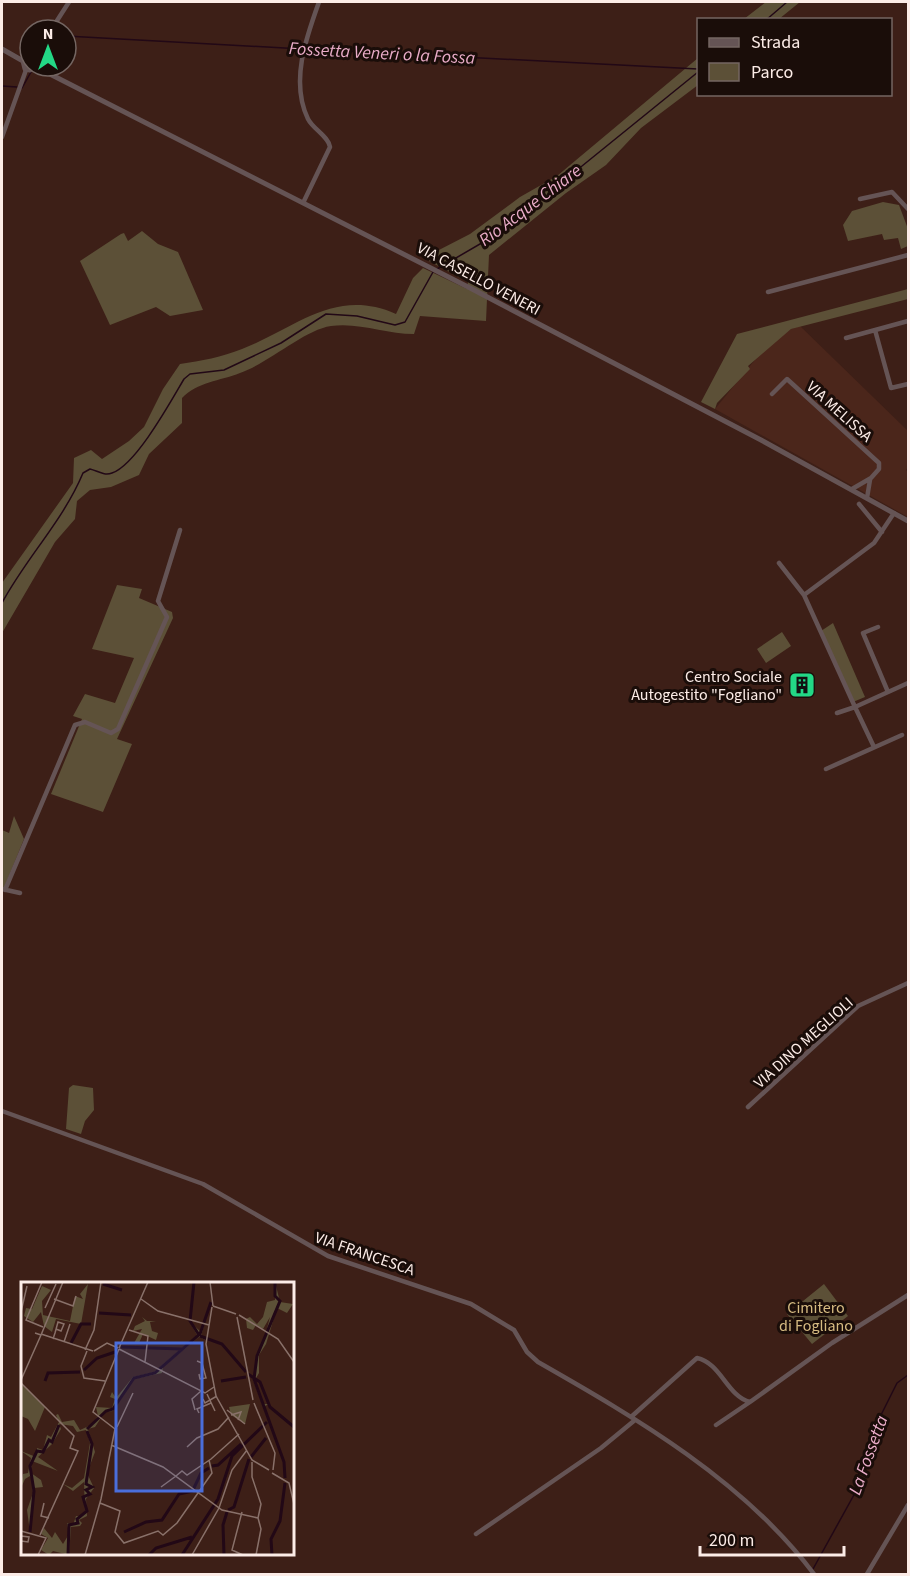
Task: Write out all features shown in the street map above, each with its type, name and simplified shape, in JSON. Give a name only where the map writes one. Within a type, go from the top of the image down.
[{"type":"street","points":[[59,18],[69,2]]},
{"type":"street","points":[[304,201],[330,147],[314,129],[300,96],[300,69],[319,2]]},
{"type":"street","points":[[2,49],[18,58]]},
{"type":"street","points":[[2,137],[23,78]]},
{"type":"street","name":"VIA CASELLO VENERI","points":[[59,78],[304,201],[909,521]]},
{"type":"street","points":[[860,199],[892,192],[909,209]]},
{"type":"street","points":[[768,292],[909,255]]},
{"type":"street","points":[[846,338],[909,321]]},
{"type":"street","points":[[875,330],[891,388],[909,384]]},
{"type":"street","name":"VIA MELISSA","points":[[772,394],[787,379],[879,463],[879,469],[871,478],[867,498]]},
{"type":"street","points":[[852,489],[871,478]]},
{"type":"street","points":[[859,504],[882,532]]},
{"type":"street","points":[[804,595],[874,543],[894,513]]},
{"type":"street","points":[[20,893],[3,890],[75,725],[85,722],[111,733],[118,729],[167,617],[158,601],[180,530]]},
{"type":"street","points":[[779,563],[804,595],[874,747]]},
{"type":"street","points":[[878,627],[863,633],[888,692]]},
{"type":"street","points":[[837,713],[909,683]]},
{"type":"street","points":[[826,769],[902,735]]},
{"type":"street","name":"VIA DINO MEGLIOLI","points":[[748,1107],[858,1006],[909,983]]},
{"type":"street","name":"VIA FRANCESCA","points":[[2,1111],[203,1184],[328,1256],[471,1304],[514,1330],[527,1352],[537,1362],[669,1441],[760,1514],[793,1545],[814,1575]]},
{"type":"street","points":[[716,1425],[832,1343],[909,1295]]},
{"type":"street","points":[[476,1534],[601,1448],[697,1358],[710,1364],[739,1397],[750,1402]]},
{"type":"street","points":[[867,1575],[909,1505]]},
{"type":"shaded area","points":[[800,326],[908,431],[908,467],[906,470],[908,472],[908,517],[715,409],[763,350],[791,329]]},
{"type":"green space","points":[[766,2],[800,2],[780,18],[745,18]]},
{"type":"green space","points":[[697,59],[697,86],[641,128],[606,165],[566,193],[489,255],[486,321],[420,316],[414,334],[352,326],[331,326],[309,334],[251,368],[195,388],[182,398],[182,423],[149,454],[139,475],[111,487],[90,490],[77,501],[75,519],[55,542],[2,633],[2,583],[73,483],[74,458],[91,450],[102,459],[129,441],[144,427],[163,389],[180,364],[234,352],[316,313],[335,308],[354,305],[374,307],[396,314],[413,278],[423,268],[467,289],[468,282],[429,261],[437,251],[470,234],[520,197],[557,176]]},
{"type":"green space","points":[[883,202],[899,205],[908,229],[908,246],[901,249],[898,238],[884,240],[882,234],[848,241],[843,225],[852,211]]},
{"type":"green space","points":[[142,231],[158,244],[178,252],[203,310],[170,316],[156,307],[110,325],[80,261],[121,234],[124,233],[128,241]]},
{"type":"green space","points":[[908,289],[908,299],[791,329],[748,366],[750,369],[717,403],[715,409],[701,402],[737,334]]},
{"type":"green space","points":[[117,585],[142,589],[139,598],[172,612],[173,618],[117,739],[132,744],[103,812],[51,794],[82,719],[73,716],[85,694],[115,703],[134,658],[92,649]]},
{"type":"green space","points":[[833,623],[865,697],[853,702],[821,631]]},
{"type":"green space","points":[[782,632],[791,646],[766,663],[757,649]]},
{"type":"green space","points":[[14,816],[24,839],[4,888],[2,887],[2,830],[9,833]]},
{"type":"green space","points":[[73,1085],[93,1088],[94,1110],[85,1121],[81,1134],[66,1129],[69,1088]]},
{"type":"green space","name":"Cimitero di Fogliano","points":[[824,1284],[848,1316],[812,1344],[787,1314]]},
{"type":"waterway","name":"Rio Acque Chiare","points":[[768,18],[787,2]]},
{"type":"waterway","name":"Fossetta Veneri o la Fossa","points":[[78,37],[302,49]]},
{"type":"waterway","name":"Fossetta Veneri o la Fossa","points":[[307,49],[697,69]]},
{"type":"waterway","name":"Rio Acque Chiare","points":[[437,269],[492,237],[518,209],[582,166],[697,73]]},
{"type":"waterway","name":"Fossetta Veneri o la Fossa","points":[[22,88],[28,78]]},
{"type":"waterway","name":"Fossetta Veneri o la Fossa","points":[[2,86],[17,87]]},
{"type":"waterway","name":"Rio Acque Chiare","points":[[2,603],[75,491],[83,473],[90,469],[109,474],[121,468],[132,458],[162,416],[184,379],[190,374],[224,370],[281,343],[326,314],[357,316],[395,325],[405,322],[433,272]]},
{"type":"waterway","name":"La Fossetta","points":[[813,1569],[855,1493],[858,1476],[870,1449],[880,1417],[897,1383],[908,1375]]},
{"type":"place","name":"Centro Sociale Autogestito \"Fogliano\"","points":[[802,685]]}]
